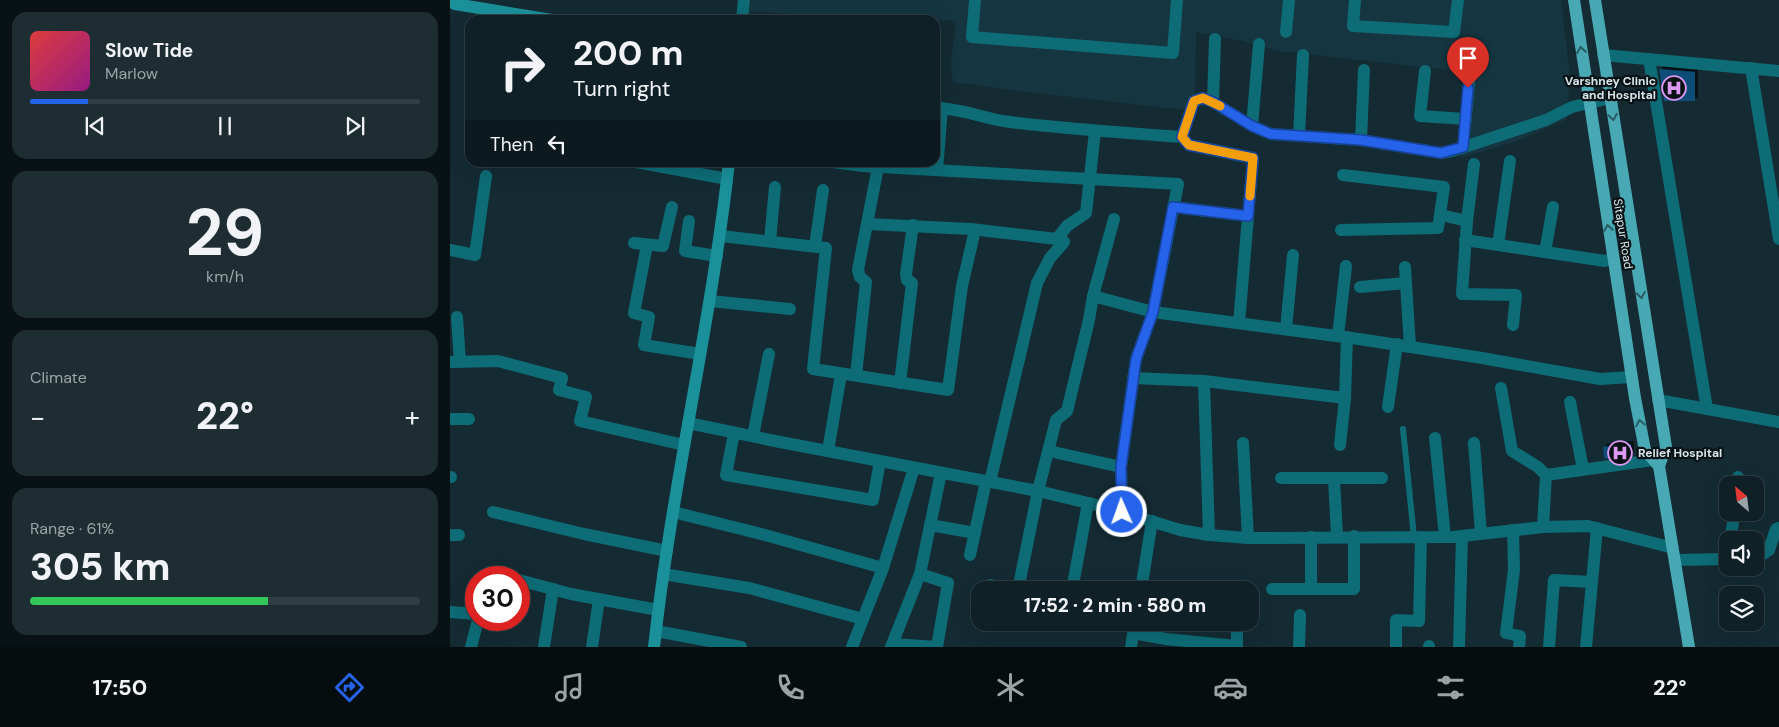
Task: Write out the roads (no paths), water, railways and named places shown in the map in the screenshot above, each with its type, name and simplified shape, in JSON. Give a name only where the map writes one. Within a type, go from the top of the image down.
[{"type":"main road","name":"Sitapur Road","points":[[1574,0],[1631,377],[1645,450],[1656,463],[1676,560],[1689,647]]},
{"type":"main road","name":"Sitapur Road","points":[[1595,0],[1666,447],[1656,463]]},
{"type":"street","points":[[742,15],[744,0]]},
{"type":"street","points":[[975,0],[972,37],[1172,53],[1177,0]]},
{"type":"street","points":[[1286,32],[1289,0]]},
{"type":"street","points":[[1355,0],[1353,26],[1454,32],[1458,0]]},
{"type":"street","points":[[450,1],[455,4],[522,15]]},
{"type":"street","points":[[1213,102],[1215,39]]},
{"type":"street","points":[[1252,126],[1259,44]]},
{"type":"street","points":[[1299,136],[1303,55]]},
{"type":"street","points":[[1603,55],[1779,71]]},
{"type":"street","points":[[1650,59],[1707,409]]},
{"type":"street","points":[[1751,68],[1778,231]]},
{"type":"street","points":[[1361,140],[1364,70]]},
{"type":"street","points":[[1424,71],[1420,116],[1466,119]]},
{"type":"street","points":[[1463,147],[1470,72]]},
{"type":"street","points":[[1182,137],[1194,101],[1203,98],[1252,126],[1271,134],[1361,140],[1441,153],[1546,120],[1572,107],[1610,98]]},
{"type":"street","points":[[940,108],[1007,121],[1095,131],[1182,137],[1189,145],[1253,158],[1239,323]]},
{"type":"street","points":[[1057,240],[1067,226],[1086,213],[1095,131]]},
{"type":"street","points":[[1766,157],[1779,158]]},
{"type":"street","points":[[1498,245],[1510,161]]},
{"type":"street","points":[[1474,164],[1465,240],[1462,294],[1516,295],[1514,326]]},
{"type":"street","points":[[663,167],[727,179]]},
{"type":"street","points":[[654,647],[673,512],[721,236],[728,167]]},
{"type":"street","points":[[856,375],[866,282],[860,277],[858,270],[879,167]]},
{"type":"street","points":[[902,167],[1178,184],[1153,312],[1136,359],[1121,467],[1122,512]]},
{"type":"street","points":[[1341,230],[1438,228],[1444,187],[1343,175]]},
{"type":"street","points":[[450,250],[475,255],[486,176]]},
{"type":"street","points":[[770,241],[775,187]]},
{"type":"street","points":[[815,246],[823,190]]},
{"type":"street","points":[[1173,207],[1248,216]]},
{"type":"street","points":[[672,208],[663,246],[640,244],[634,312],[649,318],[644,345],[700,354]]},
{"type":"street","points":[[1545,252],[1553,208]]},
{"type":"street","points":[[1441,215],[1467,221]]},
{"type":"street","points":[[1020,581],[1038,491],[1056,420],[1067,411],[1089,320],[1092,296],[1114,219]]},
{"type":"street","points":[[689,221],[685,251],[717,256]]},
{"type":"street","points":[[867,224],[913,225],[975,230],[1064,242],[1050,258],[1037,283],[970,554]]},
{"type":"street","points":[[900,383],[912,283],[907,280],[906,274],[913,225]]},
{"type":"street","points":[[721,236],[826,248],[813,369],[948,390],[962,286],[975,230]]},
{"type":"street","points":[[1465,240],[1605,261],[1613,258]]},
{"type":"street","points":[[1286,329],[1293,255]]},
{"type":"street","points":[[1340,445],[1345,398],[1343,337],[1346,266]]},
{"type":"street","points":[[1405,267],[1410,346]]},
{"type":"street","points":[[1360,287],[1406,283]]},
{"type":"street","points":[[1092,296],[1153,312],[1397,344],[1600,379],[1631,377]]},
{"type":"street","points":[[710,301],[790,309]]},
{"type":"street","points":[[457,317],[455,362],[498,362],[562,378],[559,390],[586,397],[580,421],[684,445]]},
{"type":"street","points":[[1388,408],[1397,344]]},
{"type":"street","points":[[753,436],[769,354]]},
{"type":"street","points":[[828,451],[841,374]]},
{"type":"street","points":[[1133,378],[1204,381],[1345,398]]},
{"type":"street","points":[[1204,381],[1209,535]]},
{"type":"street","points":[[1502,388],[1512,451],[1538,467],[1546,475],[1542,527]]},
{"type":"street","points":[[1658,400],[1779,422]]},
{"type":"street","points":[[1570,402],[1583,469]]},
{"type":"street","points":[[450,419],[469,419]]},
{"type":"street","points":[[688,423],[1038,491],[1122,512],[1180,530],[1209,535],[1248,538],[1462,536],[1542,527],[1588,526],[1673,548]]},
{"type":"street","points":[[734,432],[726,475],[873,500],[880,461]]},
{"type":"street","points":[[1435,438],[1445,536]]},
{"type":"street","points":[[1474,443],[1481,533]]},
{"type":"street","points":[[1243,444],[1248,538]]},
{"type":"street","points":[[1049,451],[1121,467]]},
{"type":"street","points":[[1546,475],[1583,469],[1656,463]]},
{"type":"street","points":[[852,647],[883,568],[914,468]]},
{"type":"street","points":[[920,574],[948,583],[937,647],[892,645],[920,574],[940,473]]},
{"type":"street","points":[[1281,478],[1382,478]]},
{"type":"street","points":[[1334,479],[1337,536]]},
{"type":"street","points":[[1074,581],[1088,503]]},
{"type":"street","points":[[493,512],[584,534],[667,551]]},
{"type":"street","points":[[673,512],[765,534],[883,568]]},
{"type":"street","points":[[1142,581],[1152,521]]},
{"type":"street","points":[[930,525],[975,533]]},
{"type":"street","points":[[1586,647],[1597,528]]},
{"type":"street","points":[[1764,554],[1769,550],[1776,529],[1779,528]]},
{"type":"street","points":[[1513,530],[1514,570],[1506,633],[1520,636],[1518,647]]},
{"type":"street","points":[[1272,589],[1354,589],[1354,536]]},
{"type":"street","points":[[1459,647],[1462,536]]},
{"type":"street","points":[[1311,537],[1311,589]]},
{"type":"street","points":[[1396,647],[1396,620],[1419,622],[1417,537]]},
{"type":"street","points":[[1676,560],[1719,556]]},
{"type":"street","points":[[663,574],[749,588],[863,619]]},
{"type":"street","points":[[1549,647],[1554,580],[1591,582]]},
{"type":"street","points":[[530,583],[658,610]]},
{"type":"street","points":[[544,647],[552,589]]},
{"type":"street","points":[[592,647],[599,599]]},
{"type":"street","points":[[450,612],[465,613]]},
{"type":"street","points":[[1299,647],[1300,615]]},
{"type":"street","points":[[471,647],[475,631]]},
{"type":"street","points":[[656,631],[721,645],[741,647]]},
{"type":"street","points":[[1131,647],[1134,631]]},
{"type":"street","points":[[1140,631],[1165,643],[1237,647],[1237,631]]},
{"type":"lane","points":[[1403,430],[1417,537]]},
{"type":"place","name":"Varshney Clinic and Hospital","points":[[1674,88]]},
{"type":"place","name":"Relief Hospital","points":[[1620,453]]}]
